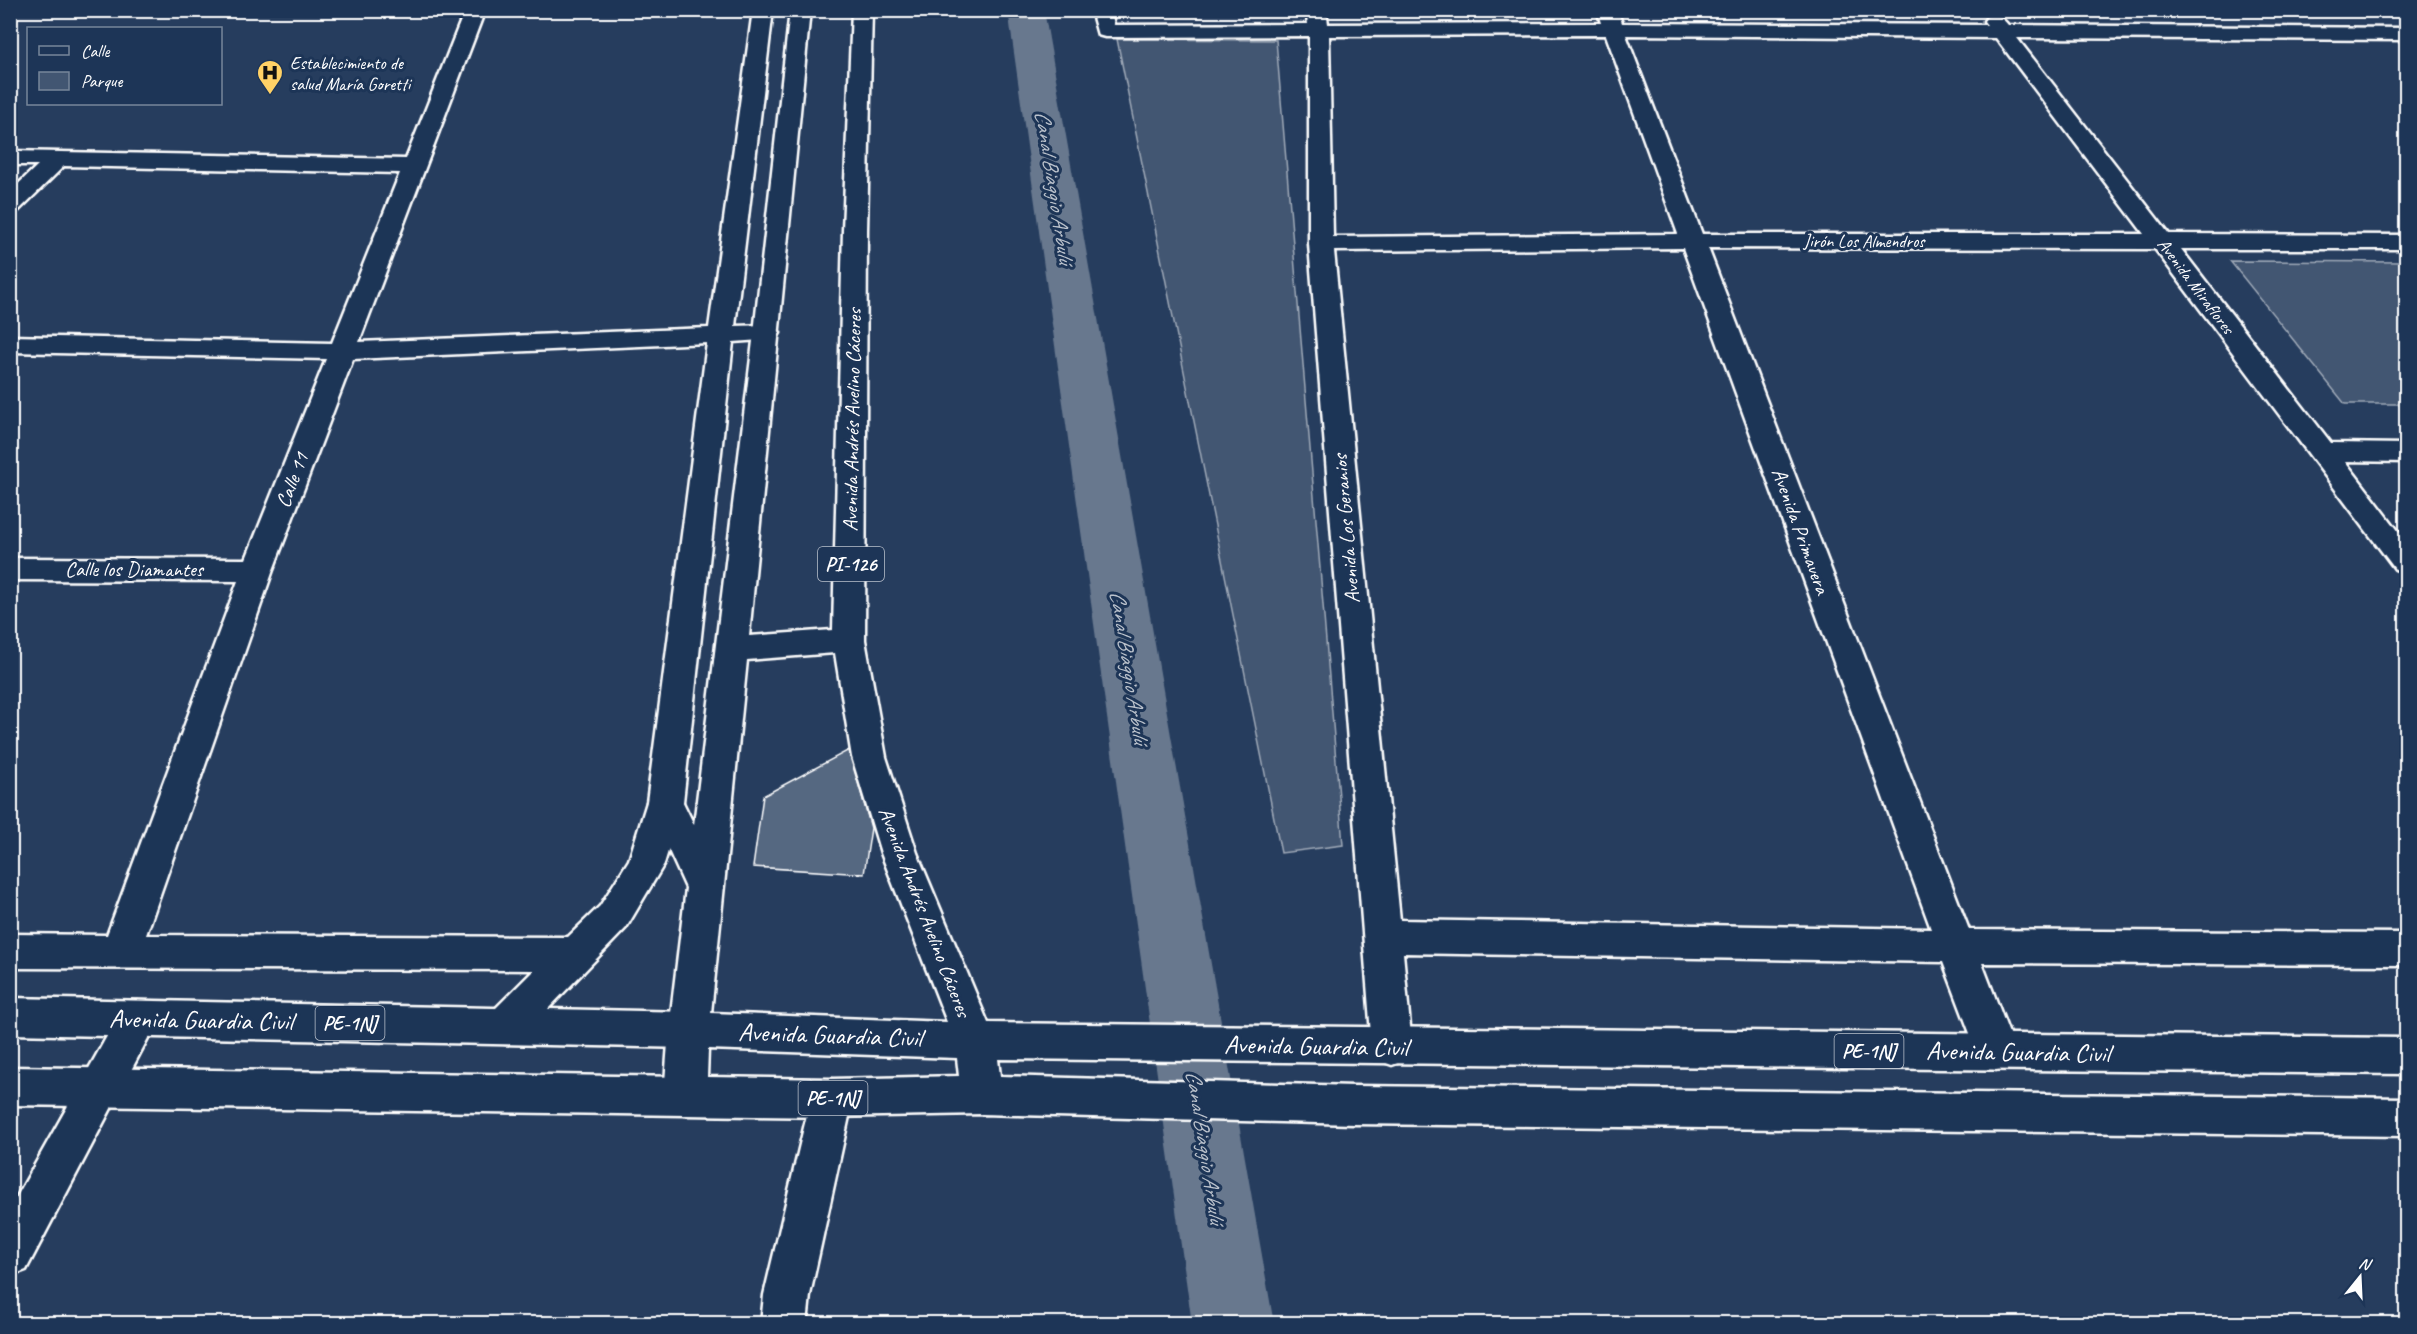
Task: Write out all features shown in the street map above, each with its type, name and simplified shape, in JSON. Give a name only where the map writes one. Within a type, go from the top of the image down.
[{"type":"main road","name":"Calle 11","points":[[120,953],[257,570],[475,10]]},
{"type":"main road","points":[[505,1026],[613,917],[646,864],[665,802],[763,10]]},
{"type":"main road","points":[[685,1096],[689,1030],[767,333],[800,10]]},
{"type":"main road","name":"Avenida Andrés Avelino Cáceres","points":[[862,10],[855,230],[849,640],[869,757],[899,853],[975,1041],[982,1095]]},
{"type":"main road","points":[[1101,10],[1105,31],[1317,20],[1610,20],[2003,33],[2406,34]]},
{"type":"main road","name":"Avenida Miraflores","points":[[1986,10],[2406,562]]},
{"type":"main road","name":"Avenida Los Geranios","points":[[1317,20],[1321,244],[1392,1047]]},
{"type":"main road","name":"Avenida Primavera","points":[[1610,20],[1996,1052]]},
{"type":"main road","points":[[10,158],[414,166]]},
{"type":"main road","points":[[10,206],[58,159]]},
{"type":"main road","name":"Jirón Los Almendros","points":[[1321,244],[1693,241],[2406,243]]},
{"type":"main road","points":[[10,344],[342,351],[767,333]]},
{"type":"main road","points":[[2323,452],[2406,453]]},
{"type":"main road","name":"Calle los Diamantes","points":[[10,569],[257,570]]},
{"type":"main road","points":[[732,650],[849,640]]},
{"type":"main road","points":[[665,802],[705,888]]},
{"type":"main road","points":[[1382,936],[1956,946],[2406,949]]},
{"type":"main road","points":[[10,951],[578,954]]},
{"type":"main road","name":"Avenida Guardia Civil","points":[[10,1016],[689,1030],[975,1041],[2406,1056]]},
{"type":"main road","points":[[10,1254],[138,1019]]},
{"type":"main road","name":"PE-1NJ","points":[[10,1086],[831,1098],[982,1095],[1354,1105],[2406,1117]]},
{"type":"main road","points":[[784,1323],[787,1295],[831,1098]]},
{"type":"green space","points":[[1117,39],[1276,40],[1343,845],[1281,853]]},
{"type":"green space","points":[[2230,261],[2406,262],[2406,404],[2345,404]]},
{"type":"building","points":[[849,750],[871,828],[864,874],[753,867],[763,796]]},
{"type":"waterway","name":"Canal Biaggio Arbulú","points":[[1026,10],[1233,1324]]},
{"type":"place","name":"Establecimiento de salud María Goretti","points":[[270,96]]}]
